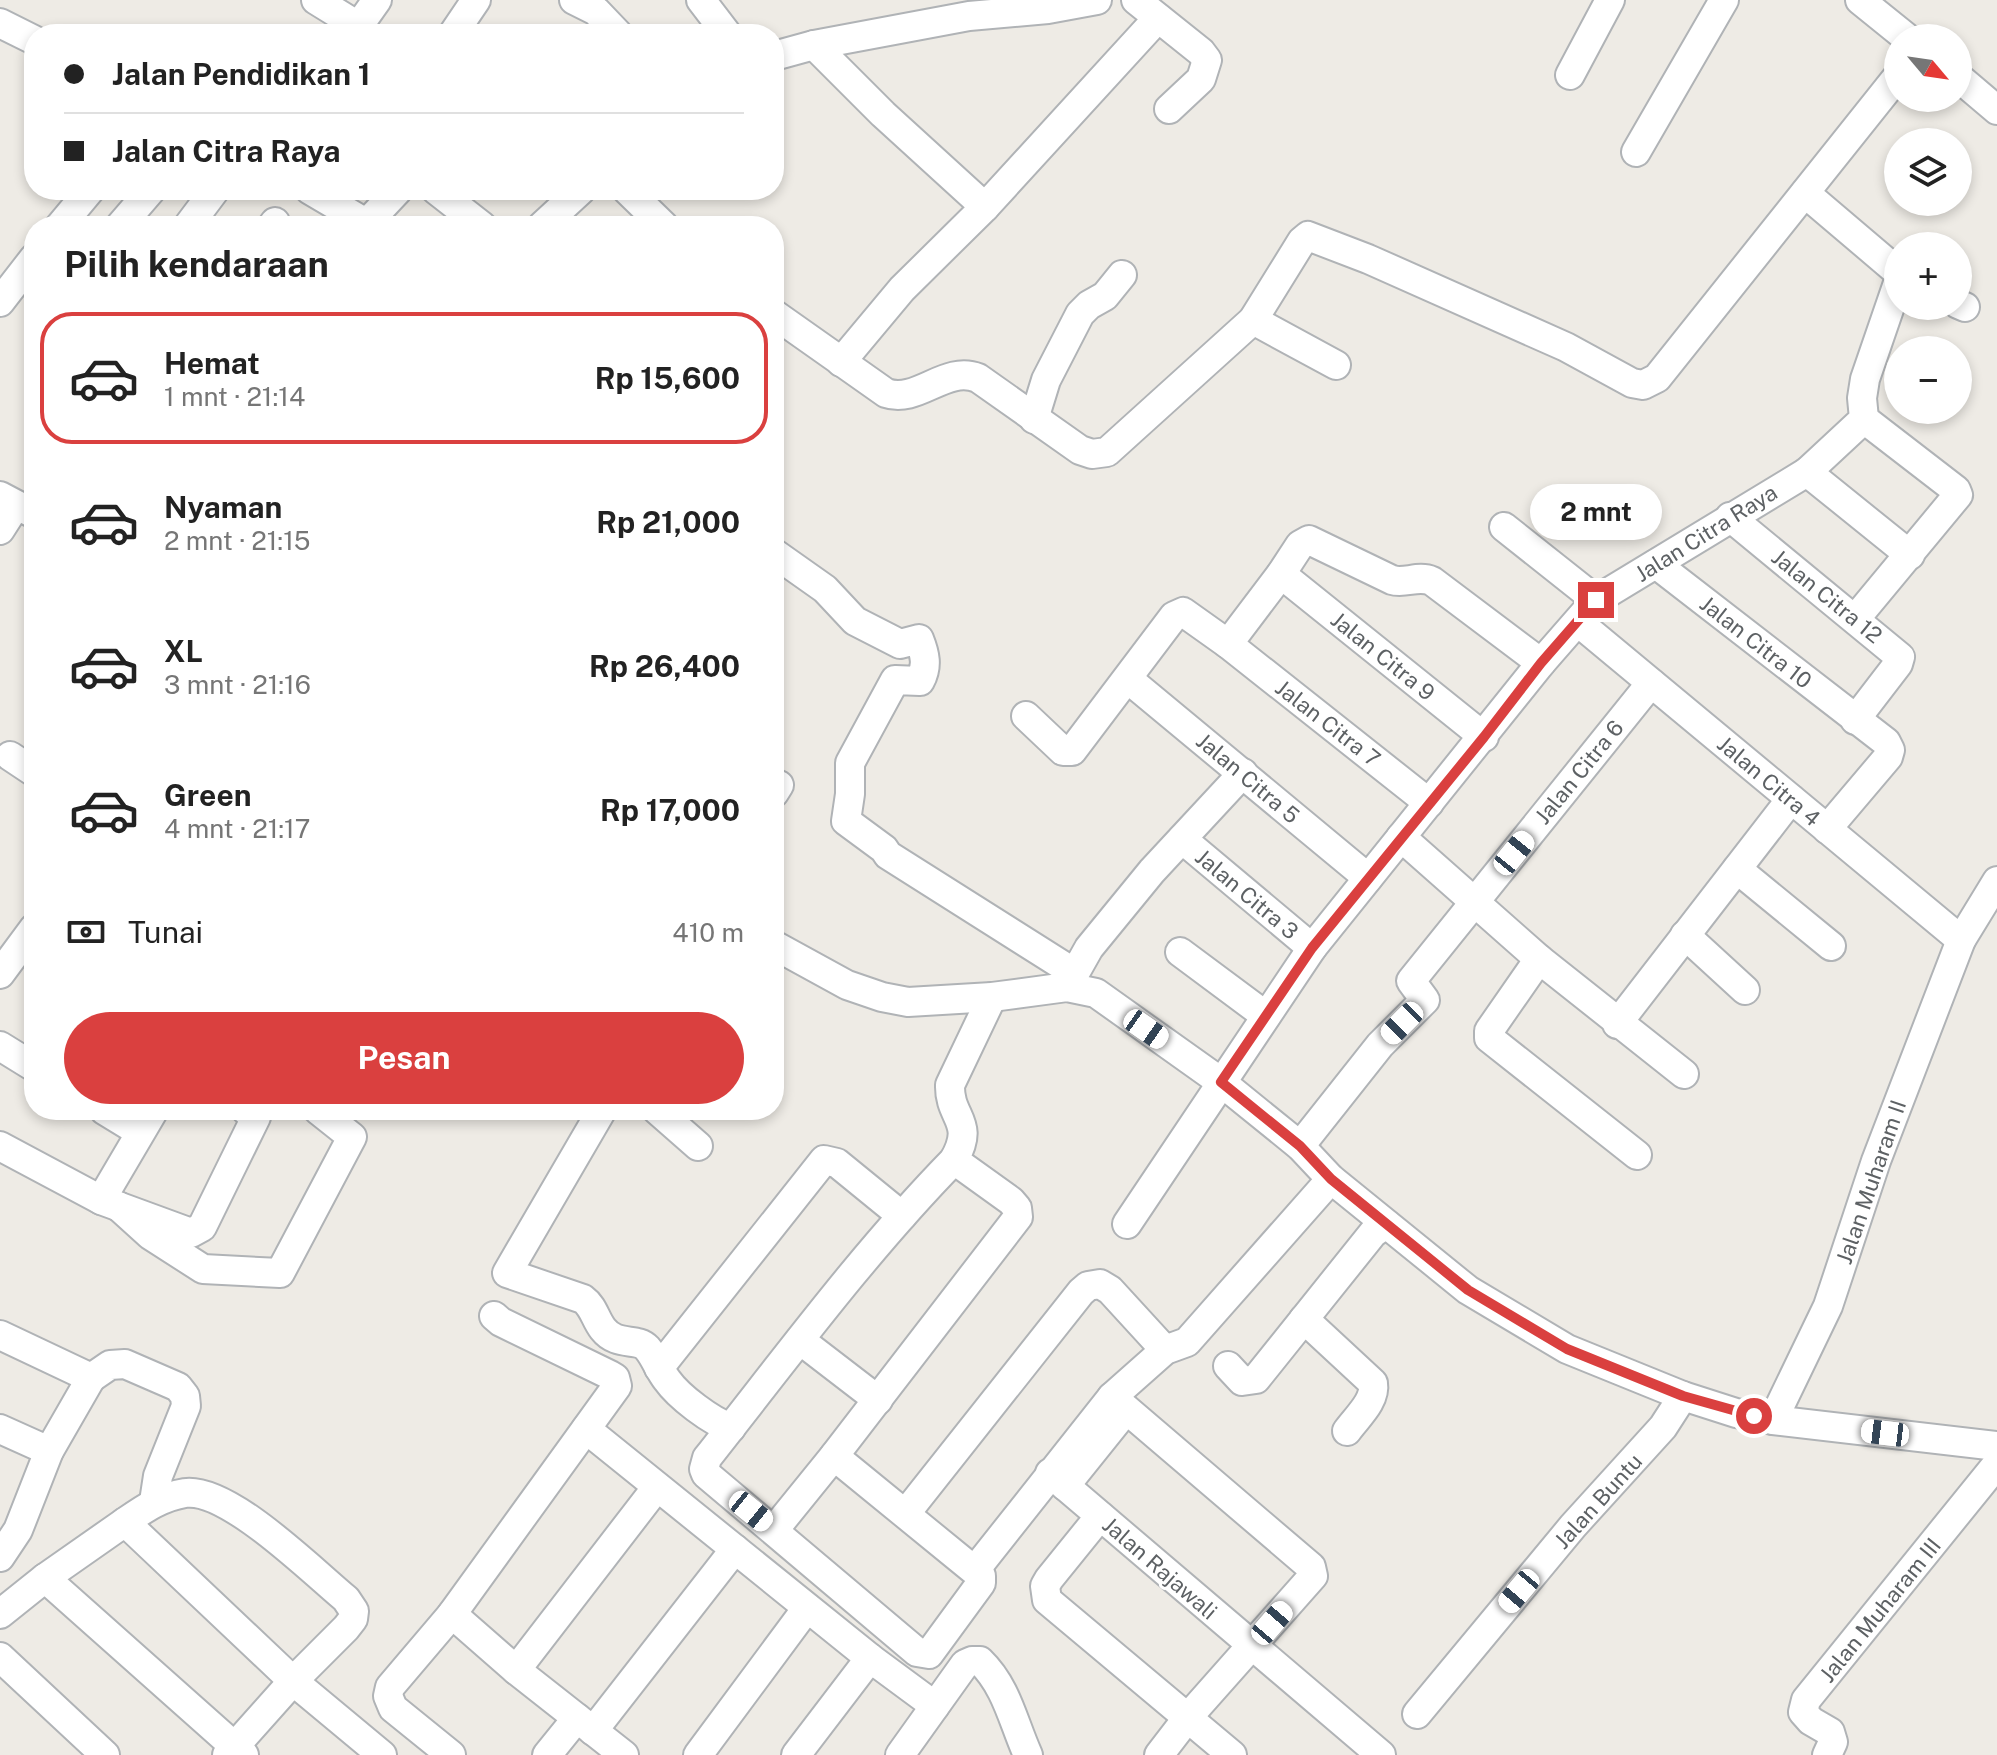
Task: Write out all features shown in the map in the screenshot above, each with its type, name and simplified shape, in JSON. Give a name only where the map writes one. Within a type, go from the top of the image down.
[{"type":"street","points":[[316,0],[347,24]]},
{"type":"street","points":[[359,24],[377,0]]},
{"type":"street","points":[[460,24],[476,0]]},
{"type":"street","points":[[574,0],[596,11],[608,24]]},
{"type":"street","points":[[701,0],[719,24]]},
{"type":"street","points":[[784,53],[969,16],[1048,9],[1097,0]]},
{"type":"street","points":[[1136,0],[1207,60],[1201,79],[1169,109]]},
{"type":"street","points":[[1570,75],[1610,0]]},
{"type":"street","points":[[1636,152],[1724,0]]},
{"type":"street","points":[[1860,0],[1890,24]]},
{"type":"street","points":[[841,362],[902,289],[985,207],[1158,18]]},
{"type":"street","points":[[0,23],[24,35]]},
{"type":"street","points":[[814,45],[883,114],[985,207]]},
{"type":"street","points":[[1972,89],[1997,110]]},
{"type":"street","points":[[784,321],[893,395],[902,396],[956,374],[969,375],[978,378],[1080,450],[1092,454],[1107,452],[1253,320],[1308,236],[1552,341],[1632,383],[1643,385],[1657,378],[1884,94]]},
{"type":"street","points":[[1805,193],[1884,260]]},
{"type":"street","points":[[68,216],[82,200]]},
{"type":"street","points":[[327,200],[355,216]]},
{"type":"street","points":[[376,216],[389,200]]},
{"type":"street","points":[[449,200],[469,216]]},
{"type":"street","points":[[553,216],[570,200]]},
{"type":"street","points":[[637,200],[654,216]]},
{"type":"street","points":[[0,302],[24,271]]},
{"type":"street","points":[[1034,419],[1046,380],[1080,314],[1105,296],[1122,275]]},
{"type":"street","points":[[1253,320],[1336,365]]},
{"type":"street","points":[[1856,618],[1910,555],[1957,493],[1864,419],[1862,398],[1865,379],[1885,320]]},
{"type":"street","name":"Jalan Citra Raya","points":[[1127,1224],[1312,948],[1541,663],[1596,600],[1807,472],[1864,419]]},
{"type":"street","points":[[1807,472],[1910,555]]},
{"type":"street","points":[[0,530],[17,505]]},
{"type":"street","name":"Jalan Citra 12","points":[[1730,517],[1900,657],[1898,664],[1855,720]]},
{"type":"street","points":[[1504,527],[1596,600]]},
{"type":"street","points":[[1228,644],[1300,545],[1309,540],[1392,580],[1400,582],[1426,578],[1541,663]]},
{"type":"street","points":[[784,560],[825,589],[855,621],[900,644],[919,639],[926,654],[920,681],[895,680],[850,763],[846,821],[888,855],[1070,979],[1096,993],[1221,1082],[1300,1146],[1331,1179],[1468,1290],[1567,1349],[1683,1396],[1736,1413],[1997,1446]]},
{"type":"street","name":"Jalan Citra 10","points":[[1656,564],[1886,742],[1890,750],[1888,757],[1827,829]]},
{"type":"street","name":"Jalan Citra 9","points":[[1281,574],[1484,737]]},
{"type":"street","name":"Jalan Citra 7","points":[[1128,679],[1177,613],[1188,614],[1429,803]]},
{"type":"street","name":"Jalan Citra 4","points":[[1578,622],[1961,940]]},
{"type":"street","points":[[1026,716],[1063,751],[1069,752],[1128,679]]},
{"type":"street","name":"Jalan Citra 5","points":[[1128,679],[1368,878]]},
{"type":"street","name":"Jalan Citra 6","points":[[1300,1146],[1380,1045],[1425,1000],[1411,981],[1651,683]]},
{"type":"street","points":[[10,756],[24,765]]},
{"type":"street","points":[[784,950],[847,985],[908,1002],[992,997],[1070,979],[1089,948],[1152,871],[1243,773]]},
{"type":"street","points":[[1617,1024],[1791,799]]},
{"type":"street","points":[[1401,837],[1539,959],[1617,1024],[1684,1074]]},
{"type":"street","name":"Jalan Citra 3","points":[[1182,839],[1312,948]]},
{"type":"street","points":[[1737,869],[1831,946]]},
{"type":"street","name":"Jalan Muharam II","points":[[1773,1420],[1828,1306],[1876,1161],[1961,940],[1986,921],[1997,881]]},
{"type":"street","points":[[1685,935],[1745,990]]},
{"type":"street","points":[[0,974],[24,949]]},
{"type":"street","points":[[1180,952],[1266,1016]]},
{"type":"street","points":[[1539,959],[1489,1031],[1489,1038],[1637,1155]]},
{"type":"street","points":[[834,1456],[981,1576],[981,1583],[929,1654],[922,1654],[706,1474],[704,1469],[707,1458],[800,1340],[902,1216],[954,1160],[963,1144],[964,1134],[949,1095],[950,1085],[992,997]]},
{"type":"street","points":[[0,1046],[24,1061]]},
{"type":"street","points":[[0,1146],[109,1203],[180,1231],[197,1232],[255,1120]]},
{"type":"street","points":[[109,1203],[150,1235],[203,1269],[280,1273],[352,1137],[331,1120]]},
{"type":"street","points":[[596,1120],[507,1273],[583,1299],[590,1304],[604,1330],[615,1339],[639,1342],[647,1348],[669,1383],[711,1418],[731,1428]]},
{"type":"street","points":[[668,1120],[698,1146]]},
{"type":"street","points":[[109,1203],[147,1121]]},
{"type":"street","points":[[659,1368],[824,1160],[837,1163],[902,1216]]},
{"type":"street","points":[[774,1530],[1018,1217],[1017,1208],[1011,1201],[954,1160]]},
{"type":"street","points":[[975,1570],[1058,1480],[1165,1350],[1187,1342],[1331,1179]]},
{"type":"street","points":[[1228,1366],[1242,1381],[1256,1379],[1373,1233],[1386,1224]]},
{"type":"street","points":[[906,1513],[1088,1286],[1100,1284],[1110,1290],[1165,1350]]},
{"type":"street","points":[[451,1755],[393,1708],[388,1696],[390,1687],[452,1614],[615,1391],[615,1378],[494,1316]]},
{"type":"street","points":[[1304,1319],[1373,1383],[1371,1399],[1347,1431]]},
{"type":"street","points":[[0,1335],[91,1378]]},
{"type":"street","points":[[800,1340],[878,1400]]},
{"type":"street","points":[[0,1557],[9,1526],[49,1451],[91,1378],[110,1365],[125,1364],[178,1387],[185,1396],[186,1406],[158,1476],[154,1502]]},
{"type":"street","name":"Jalan Buntu","points":[[1417,1714],[1573,1526],[1643,1451],[1683,1396]]},
{"type":"street","points":[[1119,1404],[1311,1567],[1313,1576],[1189,1716],[1159,1755]]},
{"type":"street","points":[[0,1429],[49,1451]]},
{"type":"street","points":[[586,1429],[807,1608],[935,1706]]},
{"type":"street","name":"Jalan Muharam III","points":[[1827,1755],[1833,1742],[1830,1732],[1811,1721],[1803,1712],[1806,1700],[1997,1464]]},
{"type":"street","name":"Jalan Rajawali","points":[[1058,1480],[1381,1755]]},
{"type":"street","points":[[516,1670],[657,1487]]},
{"type":"street","points":[[0,1614],[45,1578],[154,1502],[188,1493],[211,1496],[235,1507],[350,1604],[354,1611],[353,1619],[346,1628],[293,1681],[235,1752],[45,1578]]},
{"type":"street","points":[[1100,1516],[1049,1579],[1045,1586],[1047,1600],[1232,1755]]},
{"type":"street","points":[[125,1522],[293,1681],[382,1755]]},
{"type":"street","points":[[547,1755],[598,1740],[735,1549]]},
{"type":"street","points":[[698,1755],[807,1608]]},
{"type":"street","points":[[452,1614],[598,1740]]},
{"type":"street","points":[[0,1657],[105,1755]]},
{"type":"street","points":[[796,1755],[870,1658]]},
{"type":"street","points":[[900,1755],[965,1664],[980,1661],[989,1669],[1011,1706],[1020,1750]]},
{"type":"route","points":[[1596,600],[1541,663],[1312,948],[1221,1082],[1300,1146],[1331,1179],[1468,1290],[1567,1349],[1683,1396],[1754,1416]]}]
